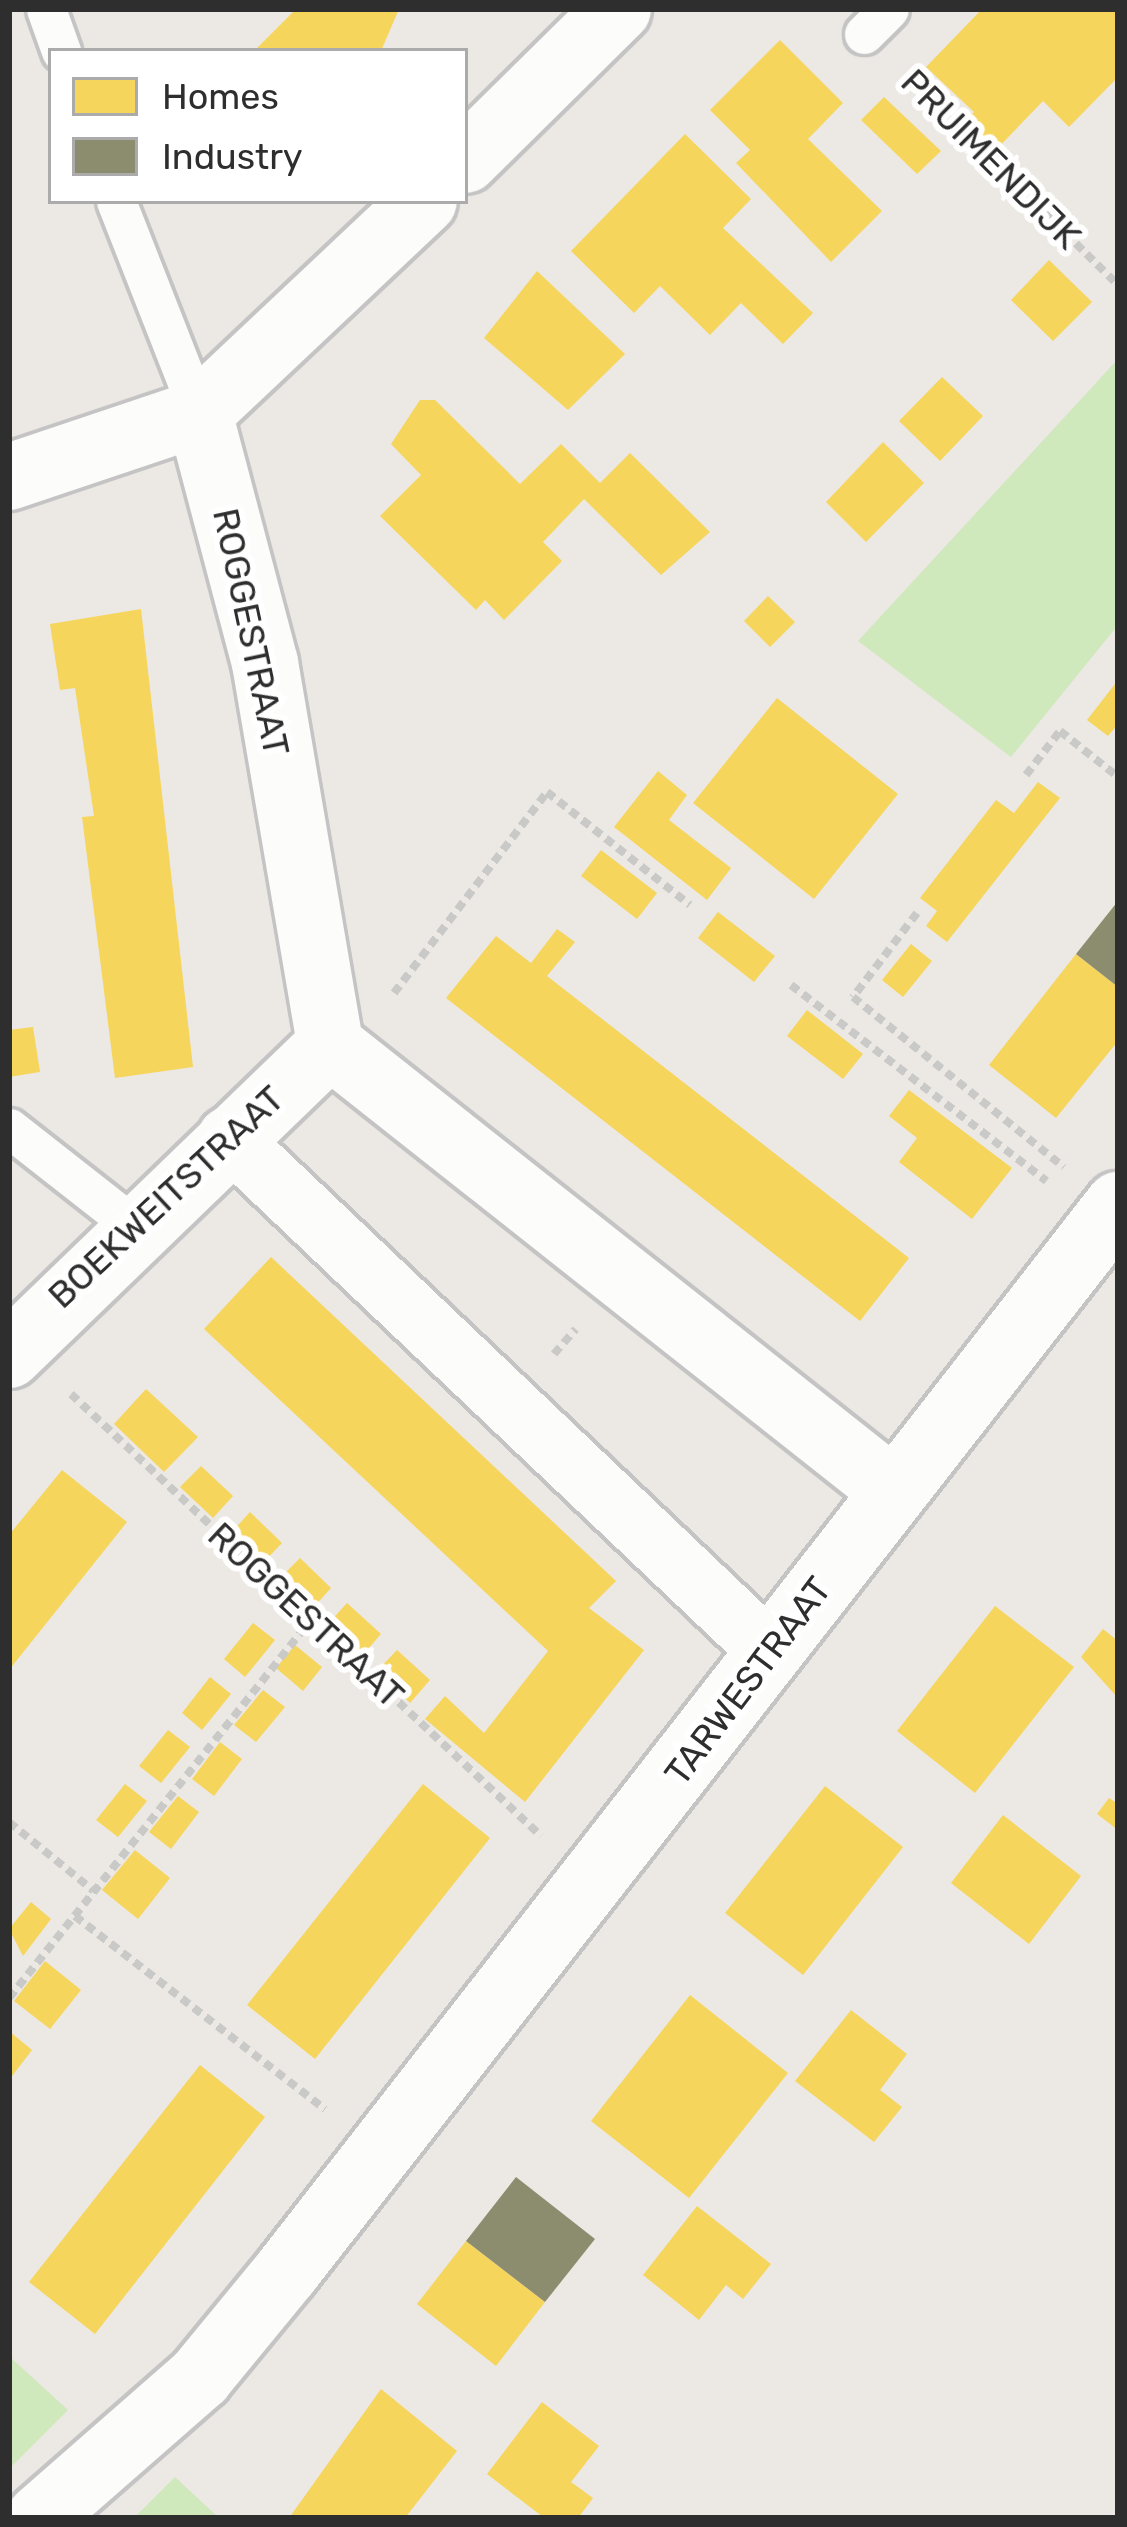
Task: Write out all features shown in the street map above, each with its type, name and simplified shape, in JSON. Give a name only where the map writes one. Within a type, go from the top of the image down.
[{"type":"street","points":[[468,157],[618,9]]},
{"type":"street","points":[[9,477],[199,412],[421,204]]},
{"type":"street","name":"ROGGESTRAAT","points":[[199,412],[265,663],[336,1053]]},
{"type":"street","points":[[336,1053],[894,1491]]},
{"type":"street","name":"BOEKWEITSTRAAT","points":[[13,1350],[229,1137],[336,1053]]},
{"type":"street","points":[[229,1137],[770,1652]]},
{"type":"street","name":"TARWESTRAAT","points":[[39,2518],[200,2377],[593,1885],[1112,1213]]},
{"type":"lane","points":[[46,9],[61,48]]},
{"type":"lane","points":[[117,204],[199,412]]},
{"type":"lane","points":[[9,1128],[134,1226]]},
{"type":"path","name":"PRUIMENDIJK","points":[[877,21],[1118,285]]},
{"type":"path","points":[[1026,775],[1060,731],[1118,777]]},
{"type":"path","points":[[336,1053],[547,792],[690,905]]},
{"type":"path","points":[[917,913],[853,997],[1112,1213]]},
{"type":"path","points":[[791,985],[1112,1213]]},
{"type":"path","points":[[509,1404],[622,1278]]},
{"type":"path","name":"ROGGESTRAAT","points":[[13,1350],[593,1885]]},
{"type":"path","points":[[9,1998],[311,1620]]},
{"type":"path","points":[[9,1822],[94,1891]]},
{"type":"path","points":[[75,1916],[380,2154]]},
{"type":"green space","points":[[1118,359],[1118,625],[1011,757],[858,641]]},
{"type":"green space","points":[[9,2356],[68,2410],[9,2469]]},
{"type":"green space","points":[[175,2477],[219,2518],[134,2518]]},
{"type":"building: Homes","points":[[296,9],[399,9],[382,48],[257,48]]},
{"type":"building: Homes","points":[[982,9],[1118,9],[1118,77],[1069,127],[1043,101],[994,152],[964,122],[974,112],[926,67]]},
{"type":"building: Homes","points":[[780,40],[843,103],[808,139],[882,211],[831,262],[736,163],[750,150],[710,110]]},
{"type":"building: Homes","points":[[884,97],[941,151],[917,174],[861,120]]},
{"type":"building: Homes","points":[[685,134],[751,199],[723,228],[813,313],[783,344],[741,303],[710,335],[660,286],[634,313],[571,251]]},
{"type":"building: Homes","points":[[1049,260],[1092,302],[1053,341],[1011,300]]},
{"type":"building: Homes","points":[[537,271],[625,354],[568,410],[484,338]]},
{"type":"building: Homes","points":[[942,377],[983,416],[940,461],[899,421]]},
{"type":"building: Homes","points":[[420,400],[435,400],[520,484],[561,444],[600,483],[630,453],[710,532],[661,575],[584,499],[543,542],[562,561],[504,620],[485,600],[476,610],[380,516],[421,475],[391,444]]},
{"type":"building: Homes","points":[[883,442],[924,483],[866,542],[826,502]]},
{"type":"building: Homes","points":[[768,596],[795,622],[770,647],[744,621]]},
{"type":"building: Homes","points":[[141,609],[193,1067],[115,1078],[82,817],[94,816],[75,688],[60,690],[50,624]]},
{"type":"building: Homes","points":[[1115,684],[1118,724],[1108,736],[1087,720]]},
{"type":"building: Homes","points":[[777,698],[898,794],[814,899],[693,803]]},
{"type":"building: Homes","points":[[658,771],[687,795],[669,820],[731,868],[707,900],[614,827]]},
{"type":"building: Homes","points":[[1038,782],[1060,798],[947,942],[926,926],[937,911],[920,898],[996,800],[1014,813]]},
{"type":"building: Homes","points":[[601,850],[657,893],[637,919],[581,876]]},
{"type":"building: Homes","points":[[718,912],[775,956],[754,982],[698,938]]},
{"type":"building: Homes","points":[[557,929],[575,942],[547,976],[909,1258],[860,1321],[446,998],[496,936],[531,963]]},
{"type":"building: Homes","points":[[911,944],[932,961],[903,997],[882,980]]},
{"type":"building: Homes","points":[[1076,954],[1118,987],[1118,1041],[1056,1118],[989,1065]]},
{"type":"building: Homes","points":[[807,1010],[863,1054],[843,1079],[787,1036]]},
{"type":"building: Homes","points":[[33,1027],[40,1072],[9,1077],[9,1030]]},
{"type":"building: Homes","points":[[909,1090],[1012,1168],[972,1219],[899,1162],[917,1138],[889,1116]]},
{"type":"building: Homes","points":[[271,1257],[616,1581],[589,1608],[644,1650],[525,1802],[425,1719],[445,1696],[484,1733],[548,1651],[204,1329]]},
{"type":"building: Homes","points":[[146,1389],[198,1437],[164,1472],[114,1424]]},
{"type":"building: Homes","points":[[201,1466],[233,1496],[213,1518],[180,1487]]},
{"type":"building: Homes","points":[[62,1470],[127,1522],[9,1670],[9,1535]]},
{"type":"building: Homes","points":[[250,1512],[282,1543],[262,1564],[230,1534]]},
{"type":"building: Homes","points":[[300,1558],[331,1588],[311,1610],[278,1580]]},
{"type":"building: Homes","points":[[347,1603],[381,1634],[361,1657],[327,1625]]},
{"type":"building: Homes","points":[[995,1606],[1074,1667],[975,1793],[897,1731]]},
{"type":"building: Homes","points":[[253,1623],[275,1640],[245,1677],[224,1659]]},
{"type":"building: Homes","points":[[1103,1629],[1118,1641],[1118,1698],[1081,1657]]},
{"type":"building: Homes","points":[[295,1645],[322,1667],[303,1691],[276,1668]]},
{"type":"building: Homes","points":[[397,1650],[430,1680],[410,1703],[377,1671]]},
{"type":"building: Homes","points":[[210,1677],[231,1694],[202,1730],[182,1713]]},
{"type":"building: Homes","points":[[263,1690],[285,1707],[256,1742],[234,1725]]},
{"type":"building: Homes","points":[[168,1730],[190,1747],[161,1783],[139,1766]]},
{"type":"building: Homes","points":[[220,1742],[242,1759],[214,1796],[192,1779]]},
{"type":"building: Homes","points":[[125,1784],[147,1801],[118,1837],[96,1820]]},
{"type":"building: Homes","points":[[423,1784],[490,1838],[315,2059],[247,2005]]},
{"type":"building: Homes","points":[[825,1786],[903,1847],[803,1975],[725,1913]]},
{"type":"building: Homes","points":[[178,1796],[199,1812],[171,1849],[149,1832]]},
{"type":"building: Homes","points":[[1109,1798],[1118,1804],[1118,1830],[1097,1814]]},
{"type":"building: Homes","points":[[1003,1815],[1081,1876],[1029,1944],[951,1883]]},
{"type":"building: Homes","points":[[135,1850],[170,1878],[138,1919],[102,1890]]},
{"type":"building: Homes","points":[[31,1902],[51,1919],[23,1956],[9,1929]]},
{"type":"building: Homes","points":[[45,1961],[81,1990],[50,2029],[14,2001]]},
{"type":"building: Homes","points":[[690,1995],[788,2073],[689,2198],[591,2121]]},
{"type":"building: Homes","points":[[851,2010],[907,2054],[880,2090],[902,2107],[874,2142],[795,2081]]},
{"type":"building: Homes","points":[[9,2031],[32,2050],[9,2080]]},
{"type":"building: Homes","points":[[200,2065],[265,2117],[95,2334],[29,2282]]},
{"type":"building: Homes","points":[[697,2206],[771,2264],[743,2299],[726,2285],[699,2320],[643,2275]]},
{"type":"building: Homes","points":[[466,2241],[545,2302],[496,2366],[417,2304]]},
{"type":"building: Homes","points":[[381,2389],[457,2451],[405,2518],[289,2518]]},
{"type":"building: Homes","points":[[542,2402],[599,2446],[571,2482],[593,2498],[578,2518],[543,2517],[487,2474]]},
{"type":"building: Industry","points":[[1118,901],[1118,987],[1076,954]]},
{"type":"building: Industry","points":[[516,2177],[595,2239],[545,2302],[466,2241]]}]
